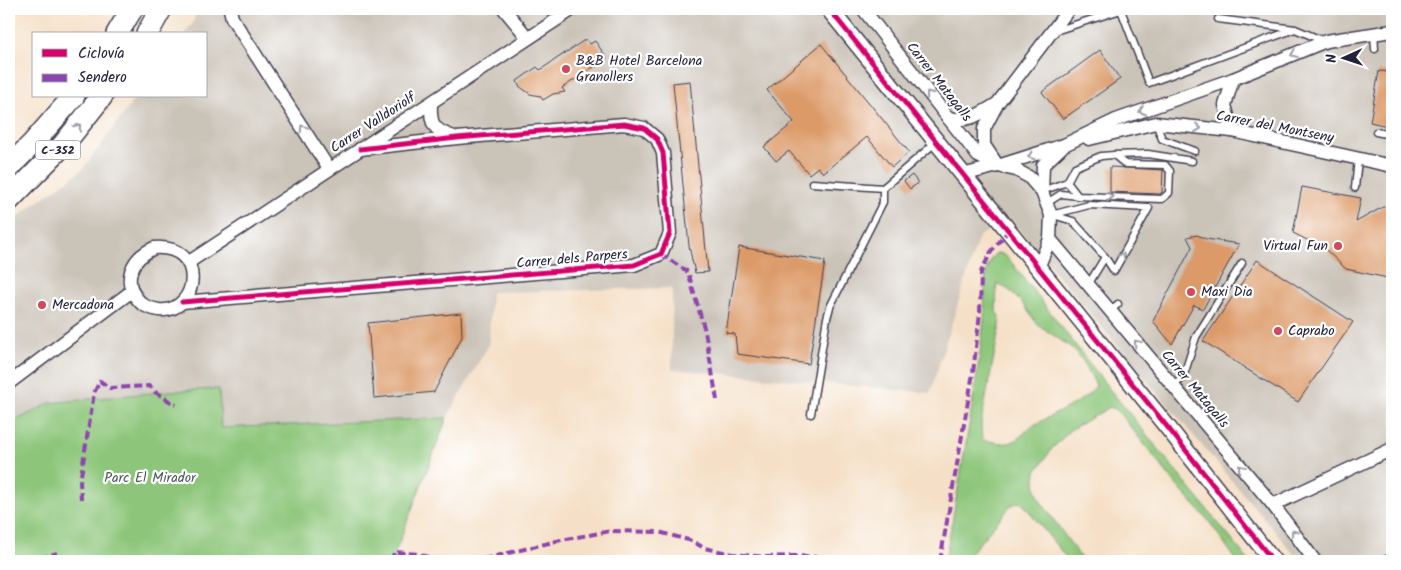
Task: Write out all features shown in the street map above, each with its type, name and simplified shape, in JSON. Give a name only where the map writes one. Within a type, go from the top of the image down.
[{"type":"highway","points":[[118,32],[132,9]]},
{"type":"highway","points":[[148,32],[161,9]]},
{"type":"highway","name":"C-352","points":[[9,167],[72,98]]},
{"type":"highway","name":"C-352","points":[[9,200],[64,144],[100,98]]},
{"type":"street","points":[[230,9],[232,18],[329,169]]},
{"type":"street","points":[[504,9],[528,38]]},
{"type":"street","name":"Carrer Valldoriolf","points":[[189,262],[573,9]]},
{"type":"street","points":[[822,9],[846,30]]},
{"type":"street","points":[[829,9],[1274,561]]},
{"type":"street","name":"Carrer Matagalls","points":[[863,9],[978,156],[998,166],[1016,170],[1029,177],[1046,203]]},
{"type":"street","points":[[998,166],[984,145],[984,130],[997,104],[1069,9]]},
{"type":"street","points":[[962,175],[998,166],[1064,145],[1116,120],[1232,79],[1326,41],[1392,31]]},
{"type":"street","points":[[1232,79],[1225,105],[1232,131]]},
{"type":"street","points":[[431,102],[431,117],[434,126],[440,132],[457,138]]},
{"type":"street","points":[[948,118],[961,120],[974,118],[997,104]]},
{"type":"street","name":"Carrer del Montseny","points":[[1064,145],[1156,123],[1232,131],[1392,166]]},
{"type":"street","name":"Carrer dels Parpers","points":[[182,302],[634,265],[661,254],[670,233],[663,153],[657,140],[644,128],[624,124],[457,138],[360,149]]},
{"type":"street","points":[[1038,268],[1050,239],[1043,165],[1064,145]]},
{"type":"street","name":"Carrer Matagalls","points":[[1050,239],[1088,285],[1114,308],[1180,381],[1315,561]]},
{"type":"street","points":[[154,248],[174,250],[189,262],[192,286],[188,296],[182,302],[173,308],[163,310],[152,309],[143,304],[132,291],[130,281],[131,270],[136,260],[144,252],[154,248]]},
{"type":"street","points":[[9,384],[132,291]]},
{"type":"street","points":[[1272,505],[1392,449]]},
{"type":"lane","points":[[1052,32],[1121,10],[1149,83],[1295,29]]},
{"type":"lane","points":[[1218,19],[1295,29],[1326,41]]},
{"type":"lane","points":[[1374,33],[1375,49]]},
{"type":"lane","points":[[1156,123],[1162,139],[1195,151]]},
{"type":"lane","points":[[1376,132],[1392,136]]},
{"type":"lane","points":[[812,184],[883,188],[936,142]]},
{"type":"lane","points":[[1046,203],[1067,182],[1075,167],[1101,156],[1148,154],[1192,161]]},
{"type":"lane","points":[[1046,203],[1061,194],[1162,199],[1169,193],[1170,171],[1165,166],[1125,164],[1114,155]]},
{"type":"lane","points":[[1356,188],[1358,159]]},
{"type":"lane","points":[[1067,182],[1078,196]]},
{"type":"lane","points":[[811,414],[830,307],[883,202],[883,188]]},
{"type":"lane","points":[[1046,203],[1148,208],[1114,271],[1105,257],[1073,221],[1046,203]]},
{"type":"lane","points":[[1088,285],[1105,257]]},
{"type":"lane","points":[[1180,381],[1196,337],[1242,263]]},
{"type":"lane","points":[[1382,561],[1392,557]]},
{"type":"shaded area","points":[[197,9],[1392,9],[1392,561],[1300,561],[1010,219],[979,236],[930,393],[672,369],[672,288],[491,292],[489,344],[447,418],[220,428],[218,389],[50,403],[9,424],[9,223],[82,170],[136,98],[208,98],[208,32],[186,32],[193,23]]},
{"type":"green space","points":[[996,253],[1000,253],[1012,263],[1107,386],[1249,561],[1237,561],[1208,520],[1179,488],[1117,410],[1110,407],[1070,430],[1051,450],[1036,472],[1036,490],[1041,502],[1083,561],[1069,561],[1020,502],[1009,508],[964,561],[945,561],[976,381],[984,320],[986,276],[991,260]],"holes":[[[997,283],[1009,290],[1023,304],[1038,325],[1071,347],[1083,361],[1096,385],[1092,391],[1077,402],[1031,427],[1015,440],[1009,443],[999,443],[982,440],[981,423],[1000,325],[999,316],[996,311]]]},
{"type":"green space","name":"Parc El Mirador","points":[[219,389],[221,428],[447,418],[392,561],[9,561],[9,424],[50,403],[170,391]]},
{"type":"building","name":"B&B Hotel Barcelona Granollers","points":[[586,39],[590,44],[595,41],[607,58],[562,88],[565,92],[553,94],[543,100],[540,96],[530,94],[519,86],[517,81],[537,67],[540,70]]},
{"type":"building","points":[[821,44],[909,152],[892,167],[867,137],[823,173],[818,167],[809,174],[789,151],[776,161],[764,147],[794,122],[767,90]]},
{"type":"building","points":[[1100,50],[1120,79],[1063,119],[1042,92]]},
{"type":"building","points":[[1379,71],[1392,72],[1392,127],[1370,122]]},
{"type":"building","points":[[690,81],[708,272],[695,273],[689,246],[673,83]]},
{"type":"building","points":[[1110,167],[1163,170],[1162,192],[1160,194],[1110,192]]},
{"type":"building","points":[[912,175],[918,183],[910,189],[904,181]]},
{"type":"building","points":[[1302,187],[1361,198],[1356,222],[1383,207],[1392,206],[1392,279],[1346,269],[1325,249],[1293,233]]},
{"type":"building","name":"Maxi Dia","points":[[1197,235],[1206,239],[1239,244],[1203,309],[1194,305],[1172,344],[1153,321],[1192,247],[1187,237]]},
{"type":"building","points":[[739,247],[825,261],[809,364],[737,354],[735,334],[726,333]]},
{"type":"building","name":"Caprabo","points":[[1257,260],[1353,322],[1298,402],[1203,341]]},
{"type":"building","points":[[461,313],[462,337],[434,392],[374,398],[368,323]]},
{"type":"marked path","points":[[940,561],[973,373],[980,313],[981,272],[991,252],[1008,231]]},
{"type":"marked path","points":[[661,254],[688,272],[705,331],[717,400]]},
{"type":"marked path","points":[[81,499],[80,482],[94,393],[100,381],[110,388],[150,386],[155,392],[176,405]]},
{"type":"marked path","points":[[460,561],[480,560],[561,540],[611,531],[659,532],[692,541],[704,548],[733,554],[766,557],[824,557],[842,561]]},
{"type":"marked path","points":[[392,561],[394,552],[419,554],[437,560],[452,561]]},
{"type":"marked path","points":[[40,558],[57,553]]},
{"type":"cycle path","points":[[829,9],[1169,429],[1273,561]]},
{"type":"cycle path","points":[[182,302],[634,265],[661,254],[670,233],[663,153],[657,139],[644,128],[624,124],[457,138],[360,149]]},
{"type":"place","name":"B&B Hotel Barcelona Granollers","points":[[566,69]]},
{"type":"place","name":"Virtual Fun","points":[[1338,246]]},
{"type":"place","name":"Maxi Dia","points":[[1191,292]]},
{"type":"place","name":"Mercadona","points":[[42,305]]},
{"type":"place","name":"Caprabo","points":[[1278,331]]}]
